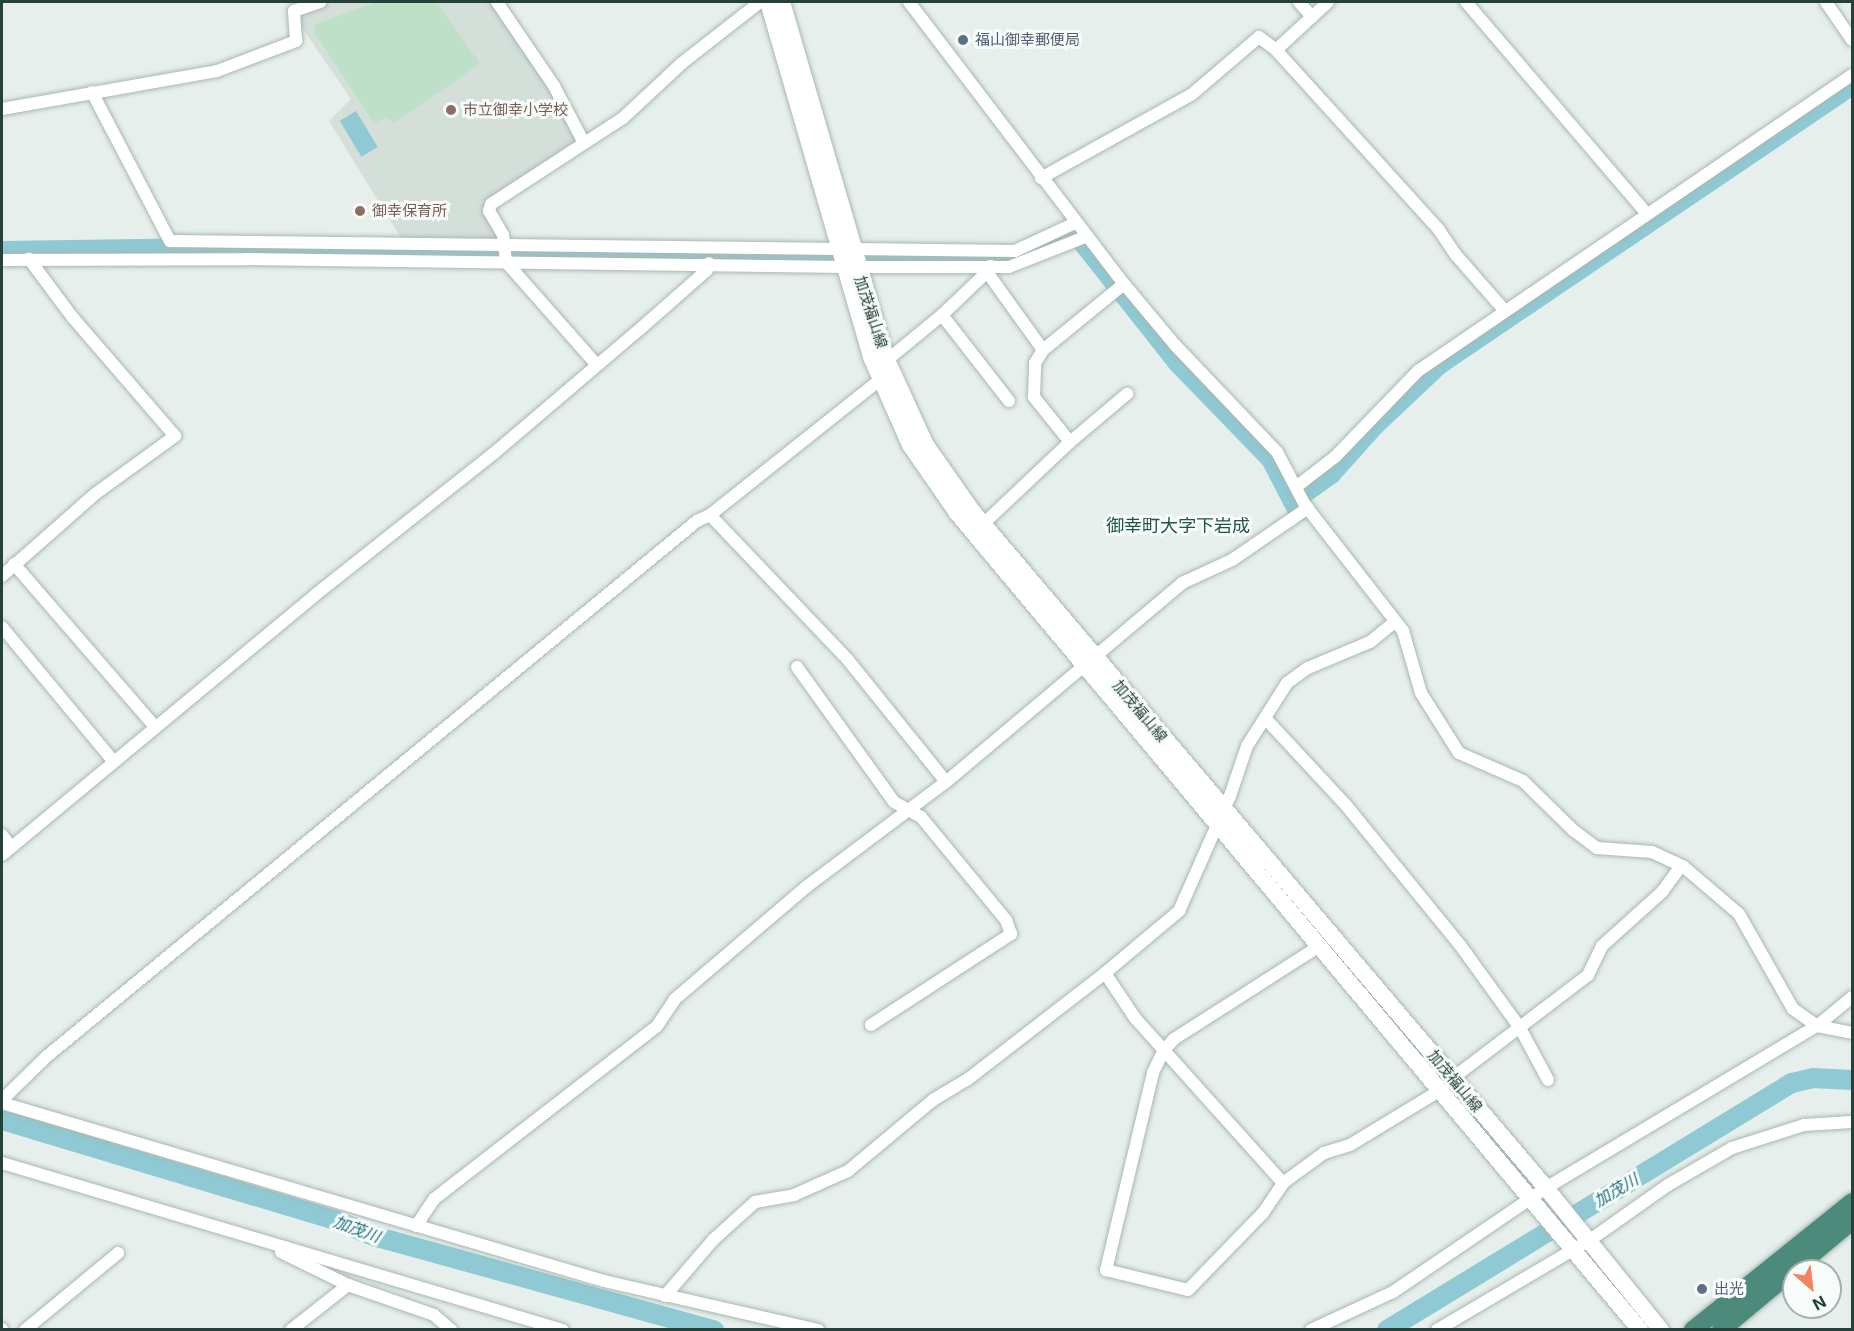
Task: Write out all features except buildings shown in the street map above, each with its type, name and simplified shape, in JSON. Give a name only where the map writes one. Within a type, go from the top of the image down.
[{"type":"highway","points":[[1694,1329],[1852,1202]]},
{"type":"highway","points":[[1721,1329],[1852,1221]]},
{"type":"main road","name":"加茂福山線","points":[[768,2],[849,258],[887,360],[926,445],[978,528]]},
{"type":"main road","name":"加茂福山線","points":[[782,2],[880,380],[910,446],[1220,816],[1448,1083],[1534,1201],[1580,1242],[1661,1329]]},
{"type":"main road","name":"加茂福山線","points":[[1220,816],[1321,945],[1549,1191],[1580,1242],[1640,1329]]},
{"type":"street","points":[[2,109],[217,71],[296,41],[294,11],[320,2]]},
{"type":"street","points":[[497,2],[554,86],[584,143]]},
{"type":"street","points":[[596,364],[505,253],[489,211],[491,204],[623,118],[682,63],[760,2]]},
{"type":"street","points":[[909,2],[1121,286],[1277,452],[1302,497],[1403,632],[1421,693],[1459,753],[1523,782],[1572,830],[1597,848],[1652,852],[1680,866],[1726,899],[1739,914],[1793,1009],[1817,1026],[1852,1033]]},
{"type":"street","points":[[1299,2],[1312,17]]},
{"type":"street","points":[[1276,50],[1328,2]]},
{"type":"street","points":[[1466,2],[1647,214]]},
{"type":"street","points":[[1826,2],[1852,40]]},
{"type":"street","points":[[1041,178],[1191,94],[1259,37],[1276,50],[1440,230],[1456,255],[1505,311]]},
{"type":"street","points":[[416,1226],[434,1199],[657,1026],[675,999],[797,895],[946,782],[1182,583],[1232,561],[1302,497],[1335,457],[1418,371],[1852,75]]},
{"type":"street","points":[[92,92],[170,241],[709,263],[849,258],[991,262]]},
{"type":"street","points":[[817,1329],[665,1296],[416,1226],[2,1102],[55,1050],[697,521],[710,515],[880,380],[887,360],[942,315],[991,262],[1075,223]]},
{"type":"street","points":[[2,260],[505,253],[849,258],[991,262],[1009,267],[1083,238]]},
{"type":"street","points":[[2,576],[95,494],[175,436],[73,318],[29,259]]},
{"type":"street","points":[[991,262],[1042,350]]},
{"type":"street","points":[[2,835],[6,851],[590,374],[596,364],[649,322],[707,270],[709,263]]},
{"type":"street","points":[[1070,442],[1034,397],[1035,363],[1042,350],[1121,286]]},
{"type":"street","points":[[942,315],[1009,401]]},
{"type":"street","points":[[978,528],[1070,442],[1127,394]]},
{"type":"street","points":[[710,515],[848,660],[946,782]]},
{"type":"street","points":[[14,564],[155,727]]},
{"type":"street","points":[[665,1296],[713,1240],[755,1202],[794,1195],[848,1171],[933,1100],[968,1079],[1179,911],[1248,746],[1287,683],[1301,673],[1370,642],[1395,622]]},
{"type":"street","points":[[2,627],[114,762]]},
{"type":"street","points":[[797,668],[894,802],[921,817],[1006,921],[1011,933],[871,1025]]},
{"type":"street","points":[[1265,718],[1345,804],[1460,945],[1520,1028],[1548,1080]]},
{"type":"street","points":[[1321,945],[1174,1039],[1164,1050],[1153,1072],[1106,1270],[1188,1290],[1263,1214],[1283,1183],[1324,1154],[1350,1145],[1448,1083],[1588,975],[1602,946],[1662,892],[1680,866]]},
{"type":"street","points":[[1104,973],[1135,1018],[1283,1183]]},
{"type":"street","points":[[1311,1329],[1393,1292],[1549,1191],[1817,1026],[1852,997]]},
{"type":"street","points":[[1437,1329],[1580,1242],[1668,1185],[1732,1148],[1804,1125],[1852,1122]]},
{"type":"street","points":[[2,1163],[563,1329]]},
{"type":"street","points":[[279,1245],[280,1251],[348,1286],[434,1315],[451,1329]]},
{"type":"street","points":[[25,1329],[118,1253]]},
{"type":"street","points":[[291,1329],[348,1286]]},
{"type":"shaded area","name":"市立御幸小学校","points":[[334,2],[494,2],[577,134],[575,142],[491,198],[499,239],[401,238],[329,121],[351,99],[298,22],[301,12]]},
{"type":"green space","points":[[377,2],[437,2],[480,64],[394,123],[386,118],[374,123],[314,32],[316,24]]},
{"type":"water","points":[[356,111],[378,147],[361,157],[340,121]]},
{"type":"waterway","points":[[1293,501],[1331,474],[1375,425],[1440,364],[1852,85]]},
{"type":"waterway","points":[[2,251],[209,248],[998,261],[1076,234],[1177,362],[1271,459],[1298,511]]},
{"type":"waterway","name":"加茂川","points":[[1387,1330],[1792,1083],[1813,1078],[1852,1080]]},
{"type":"waterway","name":"加茂川","points":[[2,1120],[335,1220],[374,1236],[714,1330]]},
{"type":"place","name":"福山御幸郵便局","points":[[963,40]]},
{"type":"place","name":"市立御幸小学校","points":[[451,110]]},
{"type":"place","name":"御幸保育所","points":[[360,211]]},
{"type":"place","name":"出光","points":[[1702,1289]]},
{"type":"district","name":"御幸町大字下岩成","points":[[1178,526]]}]
